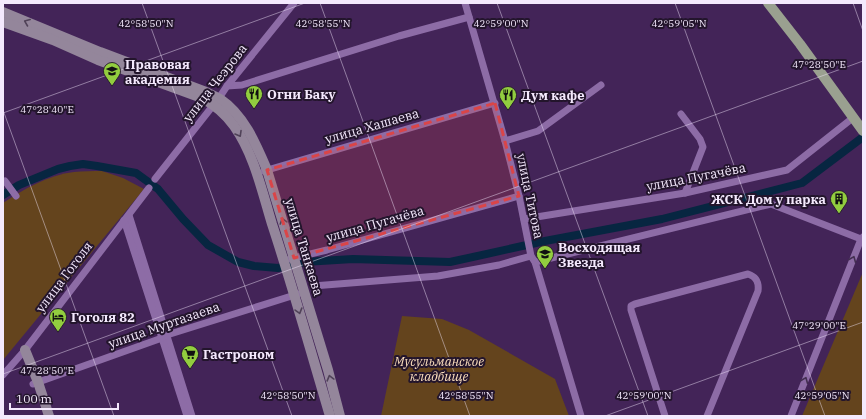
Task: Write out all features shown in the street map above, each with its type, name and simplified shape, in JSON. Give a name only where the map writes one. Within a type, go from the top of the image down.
[{"type":"main road","points":[[769,3],[859,123]]},
{"type":"main road","points":[[3,12],[216,102]]},
{"type":"main road","points":[[3,22],[53,40],[98,60],[216,102]]},
{"type":"main road","name":"улица Танкаева","points":[[216,102],[232,109],[242,121],[267,170],[293,272],[304,291],[340,416]]},
{"type":"main road","name":"улица Танкаева","points":[[216,102],[234,126],[247,149],[290,259]]},
{"type":"main road","name":"улица Танкаева","points":[[304,291],[330,416]]},
{"type":"main road","points":[[23,352],[49,416]]},
{"type":"main road","points":[[35,383],[43,416]]},
{"type":"street","name":"улица Чеэрова","points":[[155,179],[294,3]]},
{"type":"street","name":"улица Титова","points":[[465,3],[505,141],[519,196],[527,240],[582,416]]},
{"type":"street","points":[[227,86],[242,84],[399,36],[469,17]]},
{"type":"street","points":[[505,141],[538,131],[601,85]]},
{"type":"street","name":"улица Хашаева","points":[[256,173],[495,103]]},
{"type":"street","points":[[681,114],[700,139],[703,147],[685,193]]},
{"type":"street","name":"улица Пугачёва","points":[[524,219],[685,193],[787,170],[859,123]]},
{"type":"street","points":[[5,181],[16,196]]},
{"type":"street","name":"улица Гоголя","points":[[3,375],[23,352],[149,188]]},
{"type":"street","name":"улица Пугачёва","points":[[290,259],[519,196]]},
{"type":"street","name":"улица Муртазаева","points":[[35,383],[164,337],[304,291],[438,276],[533,259],[771,204],[862,238]]},
{"type":"street","points":[[127,217],[187,416]]},
{"type":"street","points":[[790,416],[862,238]]},
{"type":"street","points":[[665,416],[631,310],[632,306],[634,304],[748,274],[752,275],[756,279],[758,291],[707,416]]},
{"type":"street","points":[[164,337],[192,416]]},
{"type":"highlighted area","points":[[495,103],[519,196],[294,258],[267,170]]},
{"type":"green space","points":[[102,171],[123,178],[144,189],[3,360],[3,203],[28,188],[55,176],[74,172]]},
{"type":"green space","points":[[863,272],[863,416],[802,416]]},
{"type":"green space","name":"Мусульманское кладбище","points":[[402,316],[442,319],[469,330],[555,379],[569,416],[381,416]]},
{"type":"waterway","points":[[3,195],[19,185],[58,169],[83,164],[97,166],[136,173],[158,189],[183,219],[208,245],[238,262],[254,266],[278,268],[304,262],[353,259],[450,262],[545,241],[662,219],[802,183],[863,137]]},
{"type":"place","name":"Правовая академия","points":[[112,86]]},
{"type":"place","name":"Огни Баку","points":[[254,109]]},
{"type":"place","name":"Дум кафе","points":[[508,110]]},
{"type":"place","name":"ЖСК Дом у парка","points":[[839,214]]},
{"type":"place","name":"Восходящая Звезда","points":[[545,269]]},
{"type":"place","name":"Гоголя 82","points":[[58,332]]},
{"type":"place","name":"Гастроном","points":[[190,369]]}]
